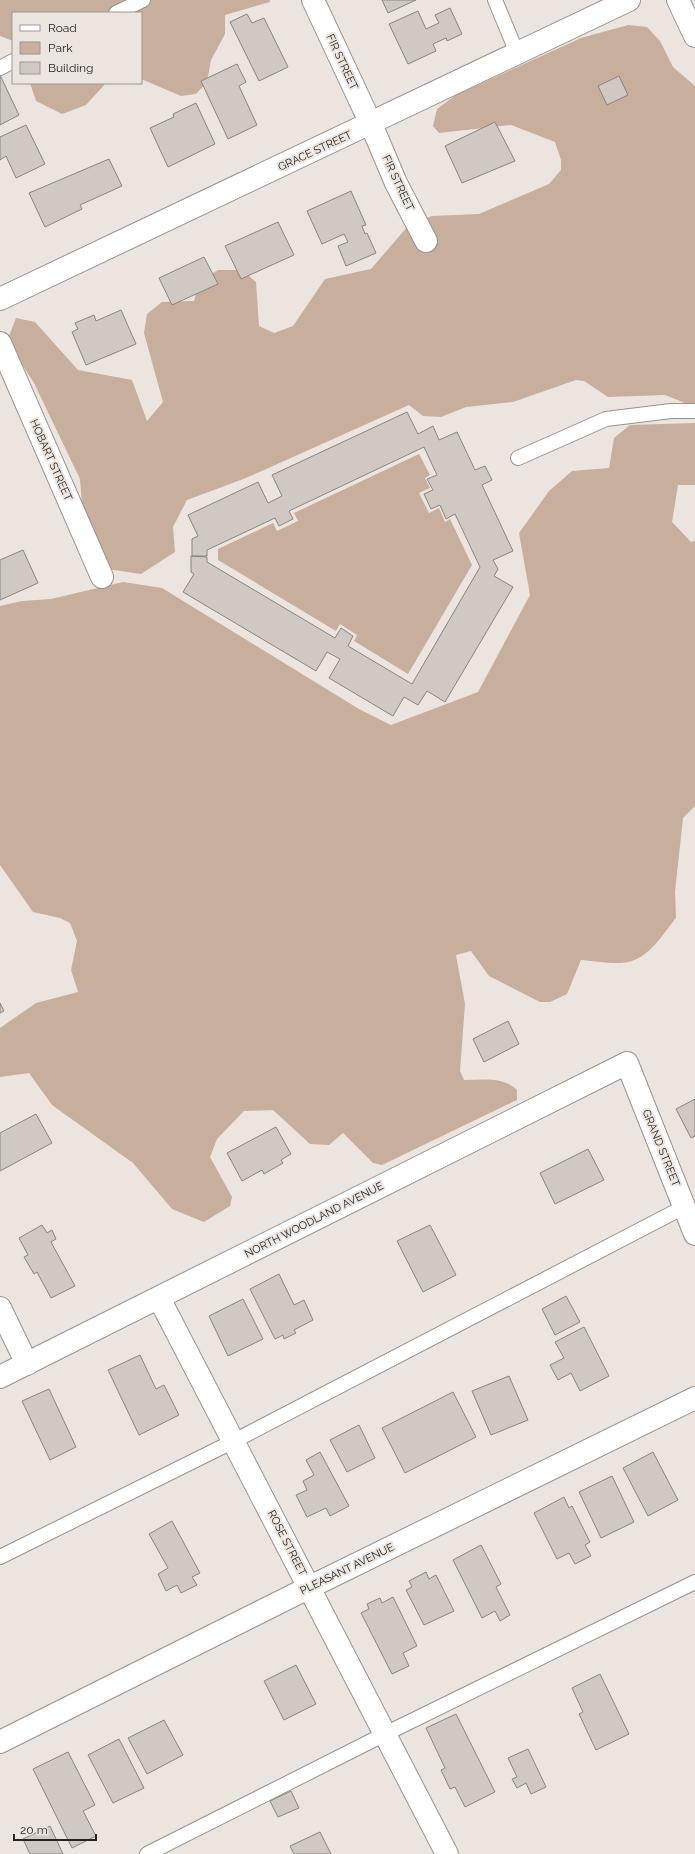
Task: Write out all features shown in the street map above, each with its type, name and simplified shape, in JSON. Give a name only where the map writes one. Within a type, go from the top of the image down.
[{"type":"street","name":"FIR STREET","points":[[313,0],[371,124],[396,183],[426,241]]},
{"type":"street","name":"GRACE STREET","points":[[0,299],[371,124],[629,0]]},
{"type":"street","points":[[678,0],[695,36]]},
{"type":"street","name":"HOBART STREET","points":[[0,343],[102,577]]},
{"type":"street","name":"GRAND STREET","points":[[627,1063],[695,1234]]},
{"type":"street","name":"NORTH WOODLAND AVENUE","points":[[0,1377],[627,1063]]},
{"type":"street","name":"ROSE STREET","points":[[159,1298],[447,1854]]},
{"type":"street","points":[[0,1308],[27,1364]]},
{"type":"street","name":"PLEASANT AVENUE","points":[[0,1742],[310,1587],[695,1398]]},
{"type":"lane","points":[[118,12],[143,0]]},
{"type":"lane","points":[[495,0],[517,53]]},
{"type":"lane","points":[[0,68],[12,62]]},
{"type":"lane","points":[[518,458],[606,419],[671,411],[695,411]]},
{"type":"lane","points":[[0,1557],[234,1441],[684,1207]]},
{"type":"lane","points":[[147,1854],[385,1734],[695,1582]]},
{"type":"green space","points":[[0,0],[270,0],[270,2],[225,15],[225,34],[211,60],[207,82],[196,94],[181,96],[142,79],[142,12],[12,12],[12,41],[0,36]]},
{"type":"green space","points":[[628,25],[647,27],[660,41],[673,67],[695,86],[695,405],[690,405],[665,395],[608,397],[584,381],[576,380],[513,402],[466,407],[441,417],[423,416],[409,405],[246,478],[187,500],[173,527],[175,552],[141,574],[87,566],[80,479],[34,383],[7,341],[16,318],[35,322],[78,370],[132,380],[147,421],[163,402],[144,333],[147,314],[162,302],[194,301],[199,282],[218,270],[242,270],[256,282],[259,326],[274,333],[293,326],[325,279],[371,269],[408,226],[432,216],[479,214],[549,184],[561,170],[561,160],[555,142],[511,125],[439,133],[433,126],[437,109],[456,95],[581,38]]},
{"type":"green space","points":[[30,84],[105,84],[86,105],[62,114],[36,101]]},
{"type":"green space","points":[[695,423],[695,485],[678,485],[672,522],[691,542],[695,541],[695,806],[683,818],[675,892],[676,918],[649,951],[636,960],[618,963],[581,960],[567,994],[550,1002],[540,1002],[489,976],[471,951],[456,955],[465,1004],[460,1071],[464,1080],[485,1079],[499,1081],[511,1086],[517,1090],[517,1100],[382,1165],[373,1163],[343,1133],[329,1145],[310,1144],[273,1110],[244,1111],[217,1139],[210,1157],[232,1197],[230,1206],[204,1222],[172,1209],[133,1163],[52,1105],[29,1073],[0,1077],[0,1028],[36,1003],[78,992],[71,970],[77,941],[70,923],[60,918],[33,912],[0,865],[0,606],[22,601],[51,599],[123,582],[162,588],[359,709],[391,725],[478,692],[530,595],[519,533],[549,491],[572,471],[609,468],[614,438],[630,425]]},
{"type":"green space","points":[[419,454],[430,475],[425,478],[430,488],[419,493],[429,513],[439,508],[445,522],[450,519],[472,565],[408,674],[354,641],[357,635],[340,624],[336,631],[218,560],[218,549],[273,523],[277,531],[298,521],[294,513]]},
{"type":"building","points":[[382,0],[416,0],[388,13]]},
{"type":"building","points":[[450,8],[462,34],[447,41],[446,38],[433,44],[436,51],[408,64],[389,24],[418,11],[426,29],[439,23],[435,15]]},
{"type":"building","points":[[247,14],[252,23],[264,18],[288,67],[259,81],[230,22]]},
{"type":"building","points":[[237,64],[246,82],[239,86],[257,125],[228,139],[201,81]]},
{"type":"building","points":[[0,75],[19,115],[0,125]]},
{"type":"building","points":[[619,76],[628,95],[607,105],[598,86]]},
{"type":"building","points":[[196,103],[215,144],[168,167],[150,128],[174,117],[173,114]]},
{"type":"building","points":[[495,122],[515,161],[462,183],[445,146]]},
{"type":"building","points":[[26,125],[45,164],[16,178],[6,156],[0,160],[0,137]]},
{"type":"building","points":[[109,159],[122,186],[80,205],[82,209],[45,227],[29,193]]},
{"type":"building","points":[[351,191],[366,225],[362,226],[365,234],[367,233],[376,253],[346,266],[338,246],[348,242],[344,234],[322,244],[307,211]]},
{"type":"building","points":[[278,222],[294,255],[241,279],[225,246]]},
{"type":"building","points":[[204,257],[218,284],[172,305],[159,278]]},
{"type":"building","points":[[121,310],[136,344],[86,365],[72,332],[78,329],[75,323],[94,315],[96,321]]},
{"type":"building","points":[[407,412],[418,434],[433,426],[439,440],[457,432],[475,470],[485,466],[492,480],[482,485],[513,551],[493,560],[498,569],[494,576],[513,587],[445,702],[427,691],[418,705],[404,697],[393,716],[329,678],[340,659],[327,652],[316,671],[183,592],[194,574],[191,572],[191,556],[207,557],[207,562],[335,638],[341,628],[353,636],[348,646],[412,684],[480,567],[455,514],[446,519],[440,505],[431,509],[424,494],[433,490],[427,479],[437,475],[424,447],[289,511],[293,519],[279,526],[275,518],[207,550],[207,556],[192,556],[192,539],[198,536],[188,515],[258,482],[268,503],[282,496],[272,475]]},
{"type":"building","points":[[23,550],[38,583],[0,600],[0,560]]},
{"type":"building","points":[[0,1003],[4,1011],[0,1013]]},
{"type":"building","points":[[508,1021],[519,1044],[484,1062],[473,1039]]},
{"type":"building","points":[[695,1099],[695,1136],[691,1138],[676,1109]]},
{"type":"building","points":[[36,1114],[52,1143],[0,1171],[0,1133]]},
{"type":"building","points":[[276,1127],[291,1154],[281,1160],[283,1163],[264,1174],[262,1170],[242,1181],[227,1153]]},
{"type":"building","points":[[588,1149],[604,1180],[555,1204],[540,1173]]},
{"type":"building","points":[[42,1225],[47,1233],[52,1230],[56,1239],[51,1242],[75,1286],[51,1298],[37,1272],[34,1274],[24,1257],[28,1255],[19,1238]]},
{"type":"building","points":[[430,1225],[456,1275],[423,1292],[397,1241]]},
{"type":"building","points":[[279,1274],[294,1305],[304,1300],[313,1320],[294,1330],[296,1333],[284,1339],[283,1335],[275,1339],[250,1289]]},
{"type":"building","points":[[566,1296],[580,1322],[555,1335],[542,1309]]},
{"type":"building","points":[[243,1299],[263,1339],[228,1356],[209,1316]]},
{"type":"building","points":[[584,1327],[609,1376],[580,1391],[571,1373],[558,1380],[550,1365],[564,1358],[555,1342]]},
{"type":"building","points":[[140,1355],[156,1389],[164,1385],[179,1415],[139,1435],[108,1370]]},
{"type":"building","points":[[509,1376],[528,1420],[491,1435],[472,1391]]},
{"type":"building","points":[[49,1389],[76,1447],[50,1460],[22,1401]]},
{"type":"building","points":[[453,1392],[476,1437],[405,1473],[382,1428]]},
{"type":"building","points":[[359,1425],[375,1458],[347,1472],[330,1440]]},
{"type":"building","points":[[320,1452],[349,1506],[330,1516],[326,1508],[307,1517],[296,1495],[307,1490],[303,1481],[314,1475],[306,1460]]},
{"type":"building","points":[[653,1452],[678,1500],[648,1516],[623,1468]]},
{"type":"building","points":[[612,1476],[634,1522],[601,1538],[579,1492]]},
{"type":"building","points":[[564,1497],[569,1508],[572,1506],[590,1542],[585,1545],[591,1556],[575,1564],[569,1553],[557,1559],[534,1513]]},
{"type":"building","points":[[172,1521],[200,1573],[192,1577],[197,1585],[181,1593],[177,1585],[166,1591],[158,1574],[168,1568],[149,1534]]},
{"type":"building","points":[[481,1545],[501,1584],[496,1587],[510,1615],[500,1621],[495,1611],[482,1618],[453,1560]]},
{"type":"building","points":[[426,1572],[429,1579],[436,1575],[454,1611],[424,1625],[406,1590],[412,1587],[409,1581]]},
{"type":"building","points":[[393,1597],[417,1646],[403,1653],[409,1666],[392,1674],[361,1613],[369,1609],[367,1604],[380,1598],[382,1603]]},
{"type":"building","points":[[296,1665],[316,1704],[284,1720],[264,1681]]},
{"type":"building","points":[[600,1674],[629,1734],[596,1750],[579,1714],[583,1712],[572,1688]]},
{"type":"building","points":[[456,1714],[495,1792],[465,1807],[455,1787],[450,1789],[441,1770],[445,1768],[426,1728]]},
{"type":"building","points":[[164,1720],[183,1755],[147,1774],[128,1738]]},
{"type":"building","points":[[119,1739],[144,1788],[113,1803],[88,1755]]},
{"type":"building","points":[[528,1749],[546,1787],[531,1794],[526,1783],[517,1788],[512,1779],[517,1777],[508,1758]]},
{"type":"building","points":[[68,1752],[95,1805],[83,1811],[96,1836],[72,1848],[33,1769]]},
{"type":"building","points":[[291,1791],[299,1808],[278,1817],[270,1801]]},
{"type":"building","points":[[50,1826],[63,1854],[30,1854],[23,1839]]},
{"type":"building","points":[[320,1832],[331,1854],[294,1854],[290,1846]]}]
